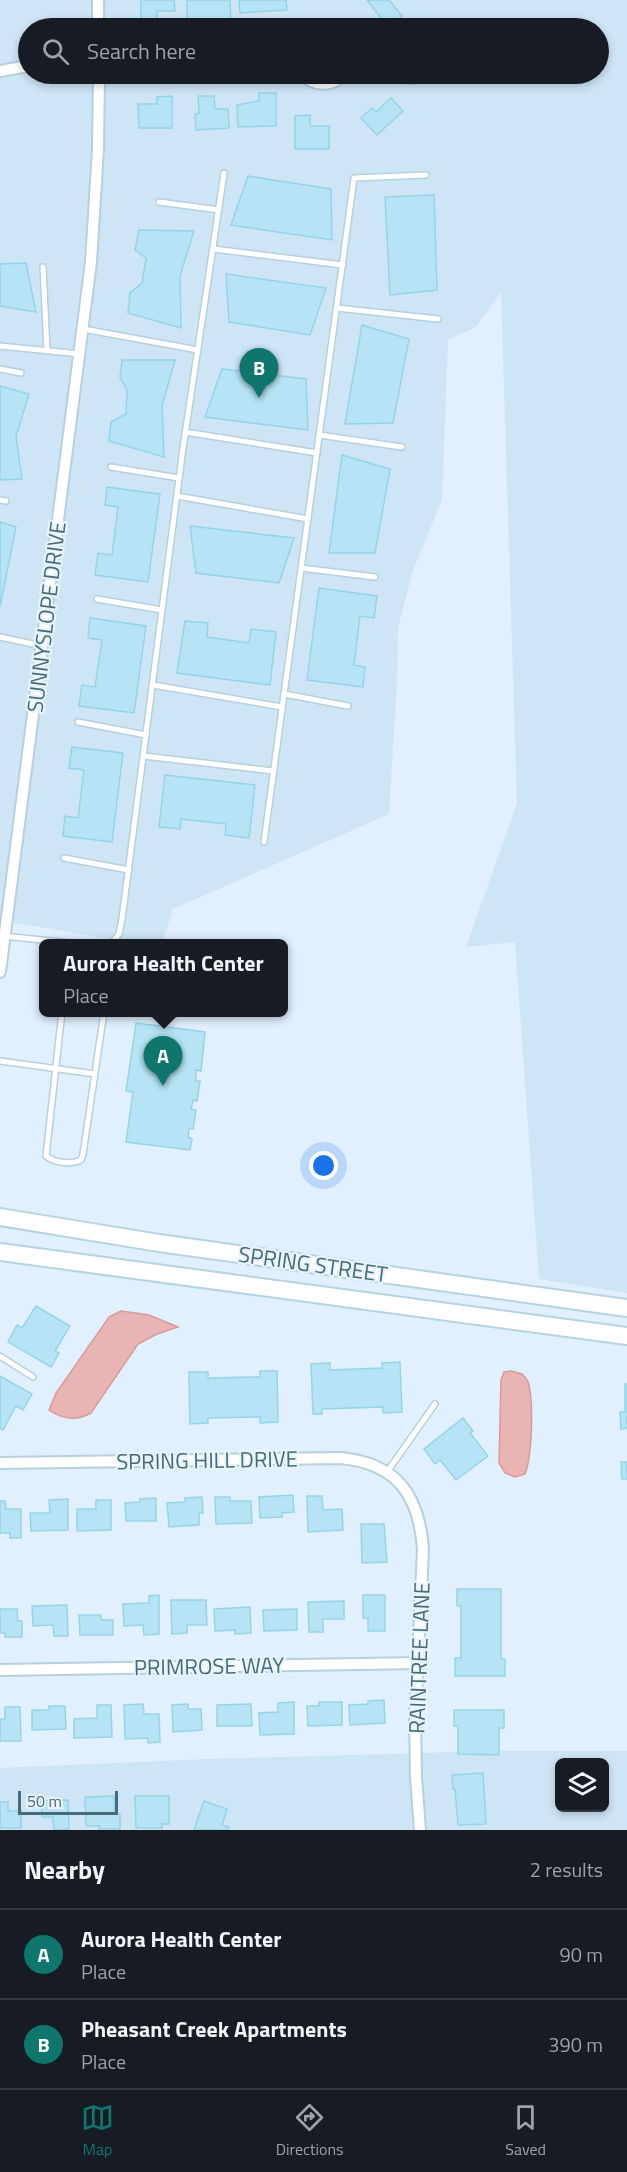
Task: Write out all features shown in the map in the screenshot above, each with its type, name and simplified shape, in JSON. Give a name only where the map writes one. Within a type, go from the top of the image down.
[{"type":"main road","name":"SPRING STREET","points":[[0,1217],[159,1243],[627,1308]]},
{"type":"main road","name":"SPRING STREET","points":[[0,1252],[627,1336]]},
{"type":"street","points":[[98,0],[98,18]]},
{"type":"street","points":[[0,71],[18,68]]},
{"type":"street","name":"SUNNYSLOPE DRIVE","points":[[0,972],[2,935],[91,262],[98,149],[99,84]]},
{"type":"street","name":"SPRING HILL DRIVE","points":[[0,1463],[340,1458],[370,1463],[387,1472],[405,1489]]},
{"type":"street","name":"RAINTREE LANE","points":[[405,1489],[415,1506],[421,1527],[423,1549],[416,1726],[420,1830]]},
{"type":"street","name":"PRIMROSE WAY","points":[[0,1670],[419,1663]]},
{"type":"lane","points":[[115,939],[119,934],[129,870],[185,432],[224,173]]},
{"type":"lane","points":[[264,842],[354,178],[426,176]]},
{"type":"lane","points":[[159,202],[219,210]]},
{"type":"lane","points":[[213,249],[343,265]]},
{"type":"lane","points":[[44,267],[47,350]]},
{"type":"lane","points":[[337,308],[438,319]]},
{"type":"lane","points":[[83,329],[198,350]]},
{"type":"lane","points":[[0,346],[80,354]]},
{"type":"lane","points":[[0,369],[21,373]]},
{"type":"lane","points":[[185,432],[316,453]]},
{"type":"lane","points":[[319,435],[402,447]]},
{"type":"lane","points":[[111,467],[179,478]]},
{"type":"lane","points":[[177,496],[308,519]]},
{"type":"lane","points":[[301,568],[375,577]]},
{"type":"lane","points":[[97,599],[162,610]]},
{"type":"lane","points":[[0,637],[42,646]]},
{"type":"lane","points":[[153,686],[282,707]]},
{"type":"lane","points":[[284,694],[348,706]]},
{"type":"lane","points":[[78,722],[146,735]]},
{"type":"lane","points":[[144,756],[273,771]]},
{"type":"lane","points":[[64,858],[129,870]]},
{"type":"lane","points":[[2,935],[39,939]]},
{"type":"lane","points":[[61,1017],[46,1156],[52,1160],[75,1164],[84,1154],[103,1017]]},
{"type":"lane","points":[[0,1061],[95,1074]]},
{"type":"lane","points":[[0,1356],[33,1377]]},
{"type":"lane","points":[[387,1472],[435,1404]]},
{"type":"shaded area","points":[[0,0],[627,0],[627,1293],[539,1279],[515,942],[466,947],[517,803],[501,292],[476,327],[448,340],[442,500],[413,570],[398,628],[389,814],[173,909],[163,939],[109,939],[0,920]]},
{"type":"shaded area","points":[[121,1311],[149,1315],[178,1327],[138,1344],[91,1413],[70,1418],[49,1410],[56,1393],[109,1317]]},
{"type":"shaded area","points":[[504,1372],[522,1374],[527,1380],[532,1414],[531,1442],[525,1474],[515,1477],[505,1473],[499,1463],[501,1380]]},
{"type":"shaded area","points":[[492,1751],[627,1751],[627,1830],[0,1830],[0,1768],[208,1759]]},
{"type":"building","points":[[141,0],[174,0],[175,11],[157,11],[157,18],[141,18]]},
{"type":"building","points":[[187,0],[230,0],[231,18],[187,18]]},
{"type":"building","points":[[239,0],[286,0],[287,10],[240,13]]},
{"type":"building","points":[[367,0],[389,0],[402,16],[381,18]]},
{"type":"building","points":[[259,93],[276,93],[276,126],[238,127],[237,105],[259,101]]},
{"type":"building","points":[[172,96],[172,128],[139,128],[138,104],[157,104],[157,97]]},
{"type":"building","points":[[198,96],[214,96],[215,109],[228,109],[229,128],[196,130],[195,114],[199,113]]},
{"type":"building","points":[[391,98],[403,111],[377,135],[361,118],[372,108],[376,112]]},
{"type":"building","points":[[310,115],[310,126],[329,126],[329,149],[295,149],[295,116]]},
{"type":"building","points":[[248,176],[331,189],[332,240],[231,225]]},
{"type":"building","points":[[434,195],[437,290],[390,295],[385,197]]},
{"type":"building","points":[[139,230],[194,231],[180,276],[181,328],[128,313],[130,293],[142,283],[146,258],[135,250]]},
{"type":"building","points":[[26,263],[36,312],[0,306],[0,264]]},
{"type":"building","points":[[226,274],[326,288],[310,335],[229,322]]},
{"type":"building","points":[[362,325],[409,339],[393,423],[345,424]]},
{"type":"building","points":[[122,360],[175,360],[162,406],[164,457],[109,441],[111,422],[126,414],[127,390],[120,377]]},
{"type":"building","points":[[222,369],[306,379],[308,430],[205,417]]},
{"type":"building","points":[[0,386],[29,394],[16,436],[22,479],[0,480]]},
{"type":"building","points":[[342,455],[390,469],[375,553],[329,553]]},
{"type":"building","points":[[107,487],[160,494],[148,582],[95,575],[98,553],[112,555],[118,507],[105,505]]},
{"type":"building","points":[[0,522],[16,527],[0,607]]},
{"type":"building","points":[[190,526],[294,538],[279,583],[196,573]]},
{"type":"building","points":[[319,588],[377,596],[374,618],[360,616],[354,665],[365,667],[363,687],[307,680]]},
{"type":"building","points":[[90,618],[146,626],[134,713],[79,706],[82,685],[95,687],[102,640],[88,638]]},
{"type":"building","points":[[185,621],[208,623],[207,637],[249,643],[251,629],[276,632],[270,685],[177,673]]},
{"type":"building","points":[[72,747],[123,753],[112,842],[63,836],[65,816],[78,818],[84,770],[69,768]]},
{"type":"building","points":[[165,775],[255,785],[249,838],[225,835],[226,824],[181,819],[180,829],[159,827]]},
{"type":"building","points":[[136,1023],[205,1032],[201,1071],[196,1070],[196,1081],[200,1081],[197,1101],[193,1100],[191,1109],[196,1110],[193,1129],[189,1128],[188,1137],[192,1139],[190,1150],[126,1142],[133,1092],[126,1091]]},
{"type":"building","points":[[36,1306],[70,1326],[55,1351],[59,1353],[51,1367],[8,1342],[17,1325],[22,1328]]},
{"type":"building","points":[[400,1362],[402,1412],[383,1413],[383,1407],[322,1409],[322,1414],[313,1414],[311,1364],[330,1363],[330,1370],[382,1368],[382,1363]]},
{"type":"building","points":[[260,1371],[277,1371],[278,1422],[260,1423],[260,1417],[208,1418],[208,1423],[190,1424],[189,1372],[208,1372],[208,1378],[260,1377]]},
{"type":"building","points":[[0,1376],[32,1394],[23,1410],[16,1406],[3,1430],[0,1428]]},
{"type":"building","points":[[625,1384],[627,1384],[627,1428],[621,1429],[620,1412],[625,1412]]},
{"type":"building","points":[[463,1418],[473,1431],[470,1433],[488,1456],[456,1480],[440,1460],[435,1464],[424,1449]]},
{"type":"building","points":[[621,1462],[627,1462],[627,1479],[622,1479]]},
{"type":"building","points":[[293,1495],[294,1512],[282,1513],[282,1517],[260,1518],[259,1497]]},
{"type":"building","points":[[307,1496],[322,1496],[323,1510],[342,1509],[343,1530],[308,1532]]},
{"type":"building","points":[[202,1497],[203,1513],[199,1513],[199,1525],[169,1527],[167,1503],[185,1502],[185,1498]]},
{"type":"building","points":[[215,1497],[230,1497],[230,1501],[251,1501],[252,1523],[216,1524]]},
{"type":"building","points":[[156,1498],[156,1521],[126,1521],[125,1503]]},
{"type":"building","points":[[68,1499],[68,1530],[31,1531],[30,1513],[50,1513],[49,1500]]},
{"type":"building","points":[[96,1500],[111,1500],[111,1530],[77,1531],[77,1509],[96,1509]]},
{"type":"building","points":[[0,1501],[5,1501],[6,1509],[21,1509],[21,1538],[10,1538],[10,1533],[0,1533]]},
{"type":"building","points":[[361,1524],[384,1524],[387,1562],[362,1563]]},
{"type":"building","points":[[457,1589],[501,1589],[501,1659],[505,1659],[505,1676],[455,1676],[455,1658],[461,1658],[461,1606],[457,1606]]},
{"type":"building","points":[[159,1595],[159,1634],[144,1635],[143,1625],[124,1626],[123,1604],[149,1603],[149,1596]]},
{"type":"building","points":[[363,1595],[385,1595],[385,1631],[368,1631],[368,1618],[363,1618]]},
{"type":"building","points":[[171,1600],[206,1600],[207,1625],[187,1625],[187,1633],[172,1634]]},
{"type":"building","points":[[344,1601],[344,1619],[323,1619],[323,1632],[309,1632],[308,1602]]},
{"type":"building","points":[[67,1605],[68,1636],[54,1636],[53,1625],[33,1626],[32,1606]]},
{"type":"building","points":[[250,1607],[251,1633],[235,1634],[235,1630],[215,1631],[214,1609]]},
{"type":"building","points":[[0,1609],[17,1609],[18,1621],[22,1621],[22,1637],[5,1637],[5,1633],[0,1633]]},
{"type":"building","points":[[297,1609],[297,1630],[264,1631],[263,1610]]},
{"type":"building","points":[[79,1615],[101,1615],[101,1620],[113,1620],[113,1635],[80,1635]]},
{"type":"building","points":[[384,1700],[385,1723],[350,1725],[349,1705]]},
{"type":"building","points":[[294,1702],[294,1734],[260,1735],[259,1713],[278,1712],[278,1703]]},
{"type":"building","points":[[319,1702],[342,1702],[342,1725],[308,1726],[307,1706],[319,1706]]},
{"type":"building","points":[[143,1704],[144,1714],[159,1714],[160,1742],[148,1743],[148,1738],[125,1739],[124,1705]]},
{"type":"building","points":[[188,1704],[188,1709],[201,1709],[202,1730],[173,1732],[172,1705]]},
{"type":"building","points":[[251,1704],[252,1726],[217,1726],[217,1705]]},
{"type":"building","points":[[97,1705],[111,1705],[112,1737],[74,1738],[74,1719],[97,1718]]},
{"type":"building","points":[[49,1706],[65,1706],[66,1729],[32,1730],[32,1710],[49,1710]]},
{"type":"building","points":[[5,1707],[20,1707],[21,1741],[0,1741],[0,1719],[5,1719]]},
{"type":"building","points":[[454,1710],[504,1710],[504,1728],[499,1728],[499,1755],[458,1754],[458,1726],[454,1726]]},
{"type":"building","points":[[483,1773],[486,1824],[458,1825],[452,1775]]},
{"type":"building","points":[[114,1796],[114,1814],[120,1814],[120,1829],[99,1829],[99,1826],[86,1826],[85,1797]]},
{"type":"building","points":[[135,1796],[169,1796],[169,1824],[162,1824],[162,1828],[136,1828]]},
{"type":"building","points":[[68,1800],[69,1829],[54,1830],[53,1817],[42,1817],[41,1801]]},
{"type":"building","points":[[204,1801],[227,1809],[222,1825],[229,1827],[228,1830],[194,1830]]},
{"type":"building","points":[[0,1802],[8,1802],[8,1811],[21,1811],[21,1828],[0,1828]]},
{"type":"place","name":"Pheasant Creek Apartments","points":[[259,398]]},
{"type":"place","name":"Aurora Health Center","points":[[163,1086]]}]
